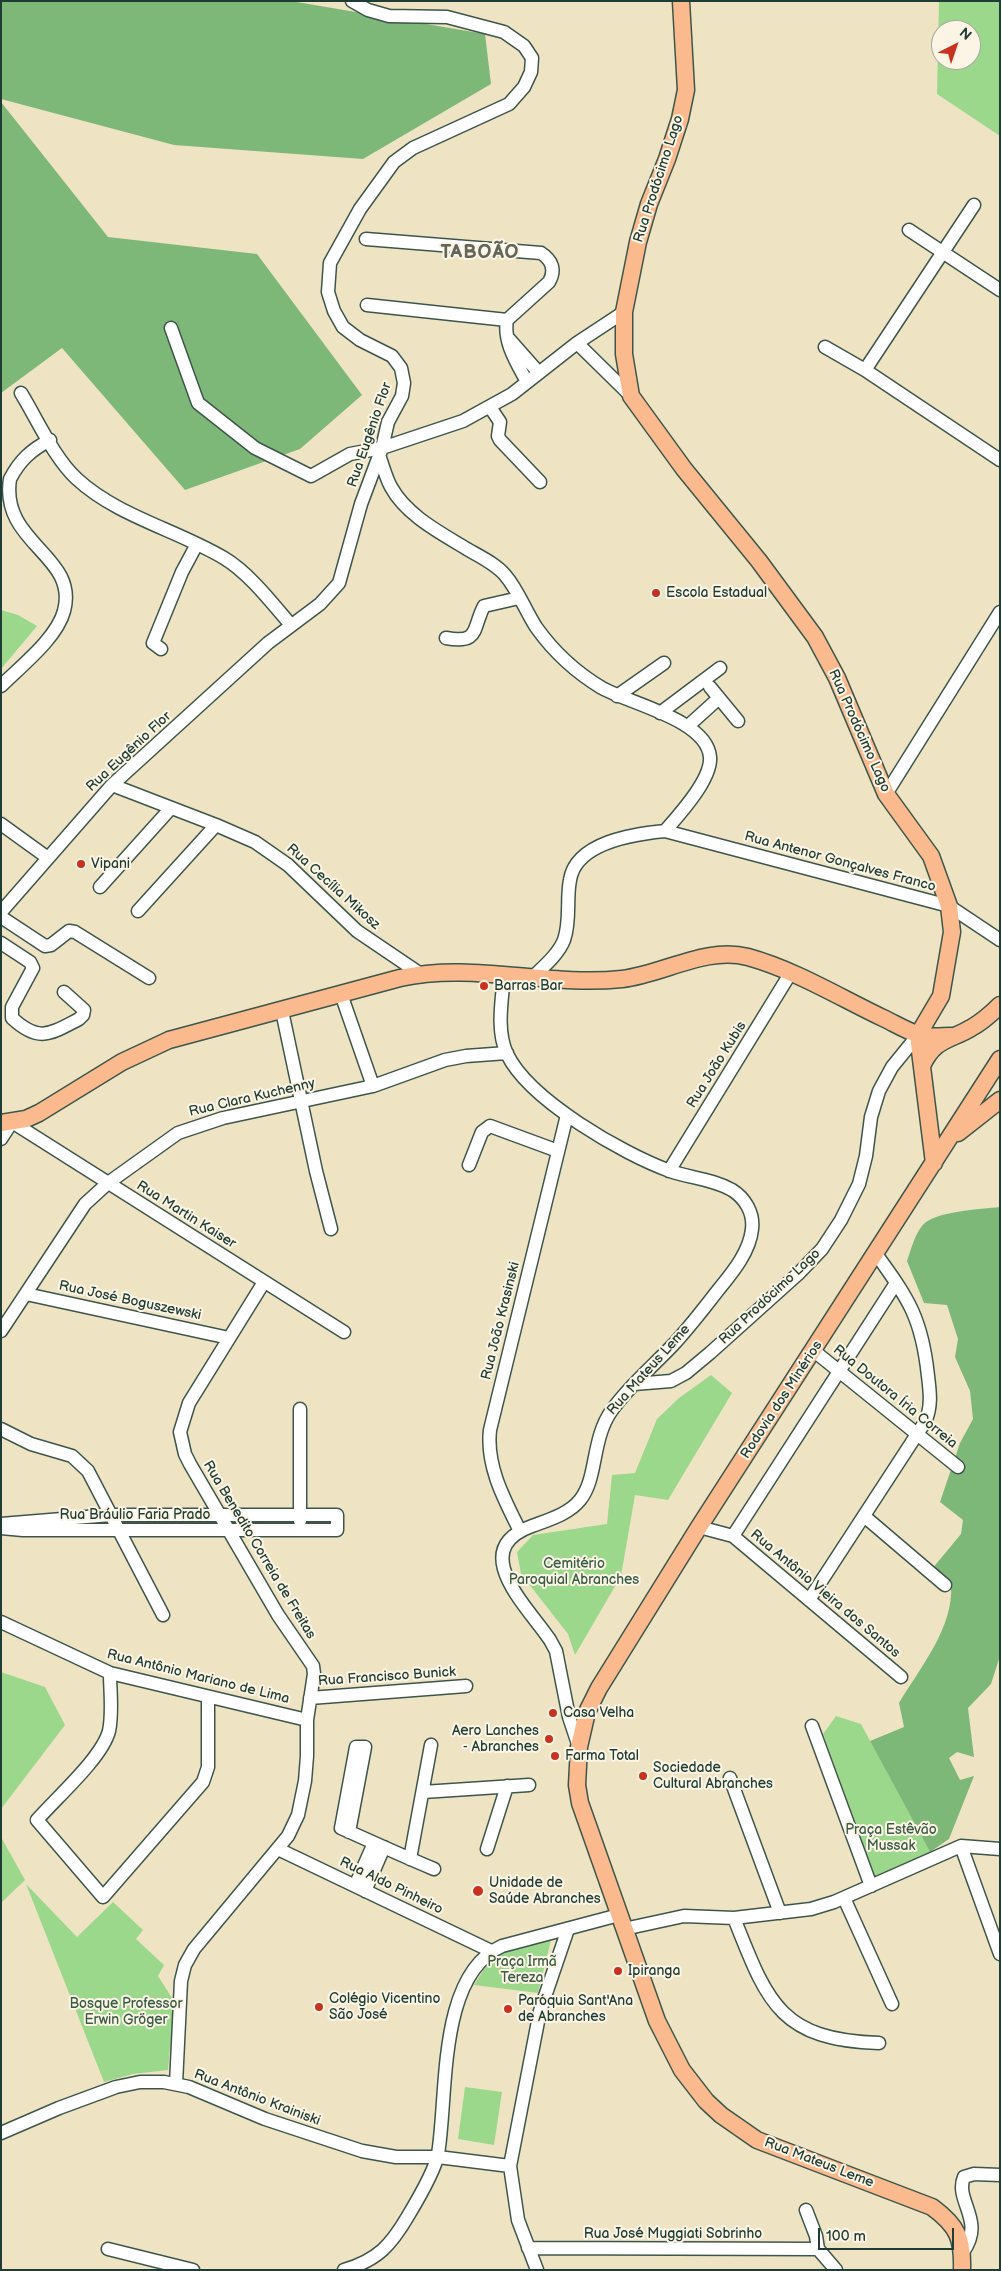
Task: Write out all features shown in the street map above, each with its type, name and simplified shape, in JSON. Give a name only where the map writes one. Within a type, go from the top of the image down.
[{"type":"main road","name":"Rua Prodócimo Lago","points":[[680,1],[686,90],[680,119],[670,151],[649,204],[638,242],[624,312],[624,354],[631,396],[678,462],[759,562],[815,637],[837,678],[886,794],[931,856],[949,906],[952,932],[943,986],[936,1006],[918,1035]]},
{"type":"main road","points":[[6,1123],[40,1113],[154,1045],[419,973],[447,971],[583,981],[624,979],[642,976],[721,954],[746,957],[790,974],[918,1035],[951,1036]]},
{"type":"main road","points":[[922,1066],[933,1048],[951,1036],[971,1028],[1000,1005]]},
{"type":"main road","points":[[918,1035],[934,1163]]},
{"type":"main road","name":"Rodovia dos Minérios","points":[[579,1748],[582,1729],[593,1699],[700,1527],[1000,1059]]},
{"type":"main road","points":[[948,1140],[1000,1100]]},
{"type":"main road","name":"Rua Mateus Leme","points":[[579,1748],[578,1785],[580,1803],[657,2021],[671,2052],[694,2086],[716,2110],[738,2128],[770,2146],[932,2207],[955,2230],[963,2252],[962,2270]]},
{"type":"street","name":"Rua Eugênio Flor","points":[[4,904],[48,858],[112,785],[268,643],[320,604],[339,583],[358,513],[380,452],[388,422],[402,396],[404,382],[400,368],[392,356],[360,340],[343,327],[334,311],[328,292],[330,263],[360,209],[394,162],[413,148],[509,104],[524,87],[531,72],[532,58],[524,46],[504,32],[448,17],[389,16],[368,10],[352,1]]},
{"type":"street","points":[[864,370],[974,205]]},
{"type":"street","points":[[909,230],[1000,290]]},
{"type":"street","points":[[366,239],[541,253],[548,258],[552,265],[553,275],[550,282],[507,320],[505,330],[511,351],[519,355],[539,373]]},
{"type":"street","points":[[367,305],[507,320]]},
{"type":"street","points":[[171,328],[198,403],[255,448],[311,476],[350,454],[380,452],[463,421],[490,408],[577,343],[624,312]]},
{"type":"street","points":[[577,343],[631,396]]},
{"type":"street","points":[[825,347],[864,370],[1000,460]]},
{"type":"street","points":[[519,355],[527,382]]},
{"type":"street","points":[[22,392],[64,464],[76,478],[107,501],[226,559],[258,588],[291,625]]},
{"type":"street","points":[[490,408],[500,422],[498,436],[500,440],[540,482]]},
{"type":"street","points":[[1,686],[53,632],[64,610],[65,591],[62,581],[55,571],[24,545],[9,527],[3,507],[6,486],[18,463],[31,450],[50,440]]},
{"type":"street","points":[[380,452],[392,488],[408,507],[429,526],[504,574],[536,628],[564,660],[595,684],[617,696],[688,726],[702,739],[710,757],[706,773],[681,812],[665,831],[634,834],[602,845],[584,855],[572,870],[569,920],[564,940],[555,954],[532,978]]},
{"type":"street","points":[[160,649],[154,643],[182,572],[197,544]]},
{"type":"street","points":[[446,638],[462,640],[468,638],[475,631],[484,606],[519,598]]},
{"type":"street","points":[[886,794],[995,629],[1000,612]]},
{"type":"street","points":[[617,696],[664,663]]},
{"type":"street","points":[[660,713],[720,668]]},
{"type":"street","points":[[710,687],[738,721]]},
{"type":"street","points":[[688,726],[719,698]]},
{"type":"street","name":"Rua Cecília Mikosz","points":[[112,785],[216,824],[255,842],[279,857],[357,931],[419,973]]},
{"type":"street","points":[[100,887],[171,808]]},
{"type":"street","points":[[1,824],[48,858]]},
{"type":"street","points":[[138,911],[216,824]]},
{"type":"street","name":"Rua Antenor Gonçalves Franco","points":[[665,831],[949,906],[1000,940]]},
{"type":"street","points":[[1,917],[45,946],[51,945],[69,931],[75,932],[149,978]]},
{"type":"street","points":[[1,943],[30,962],[33,968],[12,1007],[12,1018],[22,1027],[37,1035],[47,1035],[80,1019],[84,1015],[84,1010],[64,992]]},
{"type":"street","name":"Rua João Kubis","points":[[669,1171],[790,974]]},
{"type":"street","name":"Rua Mateus Leme","points":[[504,976],[501,1022],[507,1053],[531,1084],[567,1115],[645,1161],[669,1171],[724,1186],[738,1194],[750,1212],[752,1229],[744,1254],[727,1279],[685,1332],[618,1401],[604,1421],[596,1445],[588,1484],[579,1501],[560,1515],[520,1530],[509,1540],[504,1549],[502,1568],[510,1585],[556,1651],[569,1717],[579,1748]]},
{"type":"street","points":[[341,994],[373,1086]]},
{"type":"street","points":[[282,1011],[331,1230]]},
{"type":"street","name":"Rua Prodócimo Lago","points":[[634,1384],[671,1381],[686,1372],[710,1353],[798,1274],[822,1249],[841,1220],[859,1184],[871,1117],[879,1091],[892,1068],[918,1035]]},
{"type":"street","name":"Rua Clara Kuchenny","points":[[1,1331],[86,1204],[108,1183],[160,1144],[189,1128],[223,1118],[373,1086],[445,1060],[466,1056],[507,1053]]},
{"type":"street","name":"Rua João Krasinski","points":[[520,1530],[507,1504],[494,1470],[490,1452],[490,1430],[567,1115]]},
{"type":"street","points":[[1,1139],[6,1123]]},
{"type":"street","name":"Rua Martin Kaiser","points":[[6,1123],[108,1183],[344,1332]]},
{"type":"street","points":[[469,1165],[482,1132],[490,1126],[558,1151]]},
{"type":"street","points":[[809,1600],[917,1433],[928,1414],[930,1406],[927,1362],[916,1317],[896,1282],[876,1254]]},
{"type":"street","name":"Rua Benedito Correia de Freitas","points":[[176,2084],[181,1981],[185,1965],[205,1936],[288,1836],[298,1815],[307,1768],[307,1720],[314,1674],[313,1666],[282,1622],[228,1530],[185,1454],[180,1432],[183,1419],[193,1396],[264,1282]]},
{"type":"street","points":[[733,1536],[896,1282]]},
{"type":"street","name":"Rua José Boguszewski","points":[[26,1294],[229,1338]]},
{"type":"street","name":"Rua Doutora Íria Correia","points":[[814,1351],[958,1467]]},
{"type":"street","points":[[300,1408],[300,1530]]},
{"type":"street","points":[[1,1429],[31,1444],[72,1456],[88,1471],[163,1615]]},
{"type":"street","name":"Rua Bráulio Faria Prado","points":[[1,1524],[111,1515],[337,1515],[337,1530],[23,1530],[1,1528]]},
{"type":"street","points":[[864,1516],[946,1585]]},
{"type":"street","name":"Rua Antônio Vieira dos Santos","points":[[700,1527],[733,1536],[901,1678]]},
{"type":"street","name":"Rua Antônio Mariano de Lima","points":[[1,1622],[110,1673],[307,1720]]},
{"type":"street","points":[[110,1673],[110,1721],[104,1742],[91,1761],[36,1820],[103,1897],[203,1782],[208,1766],[208,1697]]},
{"type":"street","name":"Rua Francisco Bunick","points":[[310,1698],[466,1686]]},
{"type":"street","points":[[812,1726],[871,1886]]},
{"type":"street","points":[[410,1859],[431,1745]]},
{"type":"street","points":[[350,1832],[365,1747],[356,1747],[341,1828],[410,1859],[434,1869]]},
{"type":"street","points":[[730,1778],[780,1913]]},
{"type":"street","points":[[423,1792],[529,1785]]},
{"type":"street","points":[[487,1849],[507,1786]]},
{"type":"street","points":[[360,1888],[379,1845]]},
{"type":"street","points":[[961,1846],[1000,1954]]},
{"type":"street","points":[[344,2270],[377,2256],[394,2238],[418,2198],[438,2156],[453,2014],[463,1985],[491,1951],[516,1941],[568,1929],[621,1922],[684,1916],[734,1918],[811,1909],[844,1898],[961,1846],[1000,1849]]},
{"type":"street","name":"Rua Aldo Pinheiro","points":[[278,1849],[491,1951]]},
{"type":"street","points":[[844,1898],[892,2004]]},
{"type":"street","points":[[734,1918],[759,1980],[766,1992],[786,2014],[797,2023],[823,2036],[851,2042],[879,2043]]},
{"type":"street","points":[[537,2270],[518,2220],[510,2166],[540,2011],[568,1929]]},
{"type":"street","name":"Rua Antônio Krainiski","points":[[1,2133],[59,2108],[116,2087],[140,2082],[176,2084],[265,2119],[344,2146],[396,2157],[438,2156],[510,2166]]},
{"type":"street","points":[[963,2252],[970,2242],[972,2233],[962,2187],[964,2177],[974,2174],[1000,2175]]},
{"type":"street","points":[[806,2210],[816,2236],[818,2249],[836,2270]]},
{"type":"street","name":"Rua José Muggiati Sobrinho","points":[[528,2248],[818,2249]]},
{"type":"street","points":[[108,2249],[194,2270]]},
{"type":"green space","points":[[1,1],[291,1],[485,34],[491,84],[363,159],[174,145],[1,99]]},
{"type":"green space","points":[[939,1],[1000,1],[1000,136],[937,94],[938,70],[981,70],[981,20],[939,20]]},
{"type":"green space","points":[[1,102],[108,237],[257,254],[362,395],[300,449],[185,490],[62,348],[1,393]]},
{"type":"green space","points":[[1,610],[18,615],[37,626],[1,669]]},
{"type":"green space","points":[[1000,1207],[1000,1656],[991,1684],[968,1708],[974,1757],[957,1752],[949,1758],[960,1780],[974,1776],[949,1839],[930,1852],[870,1741],[904,1727],[899,1703],[934,1647],[947,1616],[951,1585],[932,1569],[961,1534],[963,1520],[940,1502],[960,1443],[973,1419],[970,1391],[955,1357],[958,1339],[947,1305],[924,1303],[907,1261],[917,1234],[928,1221],[947,1214]]},
{"type":"green space","name":"Cemitério Paroquial Abranches","points":[[711,1375],[732,1393],[668,1500],[635,1495],[621,1576],[575,1655],[568,1634],[521,1574],[517,1552],[533,1535],[607,1524],[612,1475],[635,1473],[657,1419],[679,1398]]},
{"type":"green space","points":[[1,1672],[45,1687],[65,1725],[1,1809]]},
{"type":"green space","name":"Praça Estêvão Mussak","points":[[836,1716],[861,1724],[930,1852],[875,1876],[823,1734]]},
{"type":"green space","points":[[1,1837],[25,1880],[1,1903]]},
{"type":"green space","name":"Bosque Professor Erwin Gröger","points":[[26,1884],[77,1937],[113,1902],[143,1930],[136,1939],[164,1965],[158,1976],[174,2001],[168,2070],[133,2074],[104,2082]]},
{"type":"green space","name":"Praça Irmã Tereza","points":[[551,1940],[538,1993],[474,1985],[493,1955]]},
{"type":"green space","points":[[465,2087],[502,2092],[494,2145],[458,2139]]},
{"type":"place","name":"Escola Estadual","points":[[656,593]]},
{"type":"place","name":"Vipani","points":[[81,864]]},
{"type":"place","name":"Barras Bar","points":[[484,986]]},
{"type":"place","name":"Casa Velha","points":[[553,1713]]},
{"type":"place","name":"Aero Lanches - Abranches","points":[[549,1739]]},
{"type":"place","name":"Farma Total","points":[[555,1756]]},
{"type":"place","name":"Sociedade Cultural Abranches","points":[[643,1776]]},
{"type":"place","name":"Unidade de Saúde Abranches","points":[[478,1891]]},
{"type":"place","name":"Ipiranga","points":[[618,1971]]},
{"type":"place","name":"Colégio Vicentino São José","points":[[319,2007]]},
{"type":"place","name":"Paróquia Sant'Ana de Abranches","points":[[508,2009]]},
{"type":"district","name":"TABOÃO","points":[[480,253]]}]
